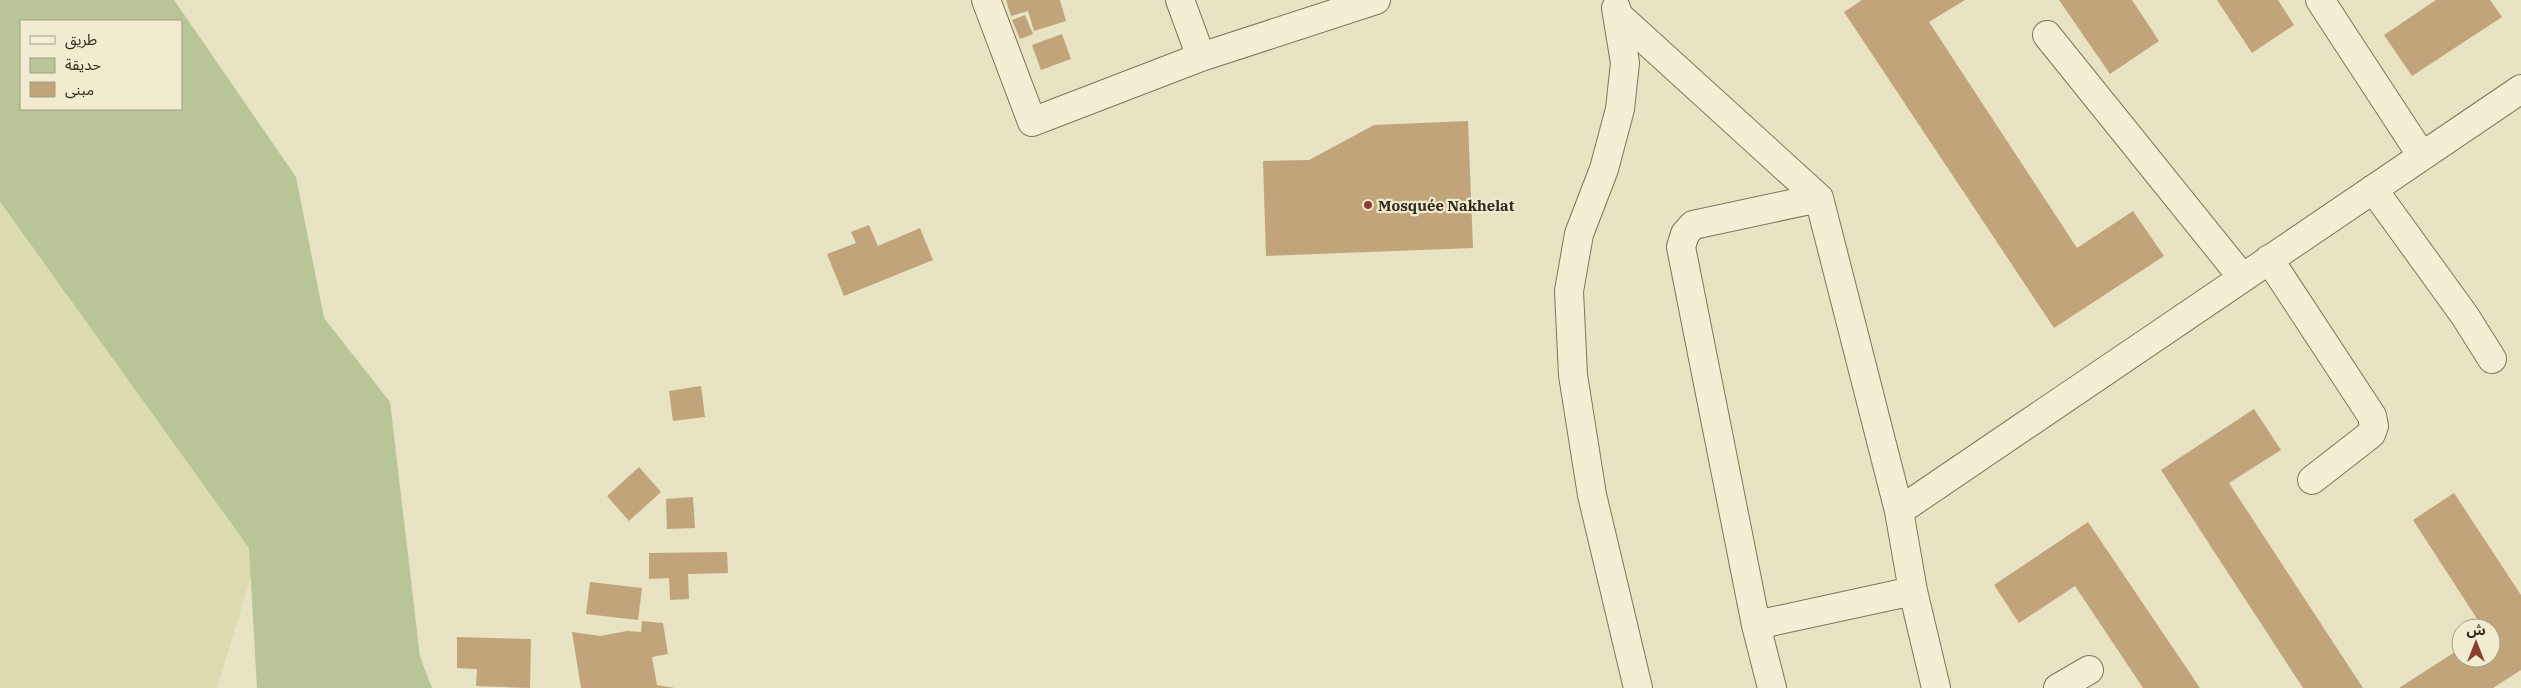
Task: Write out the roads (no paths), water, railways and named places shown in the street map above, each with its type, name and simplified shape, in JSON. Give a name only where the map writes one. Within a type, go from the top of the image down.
[{"type":"street","points":[[986,0],[1032,122],[1201,57],[1376,0]]},
{"type":"street","points":[[1180,0],[1201,57]]},
{"type":"street","points":[[2320,0],[2422,156]]},
{"type":"street","points":[[1616,8],[1819,198],[1899,511],[1913,591],[1936,688]]},
{"type":"street","points":[[1616,8],[1624,63],[1620,109],[1604,169],[1579,234],[1569,290],[1573,374],[1592,495],[1638,688]]},
{"type":"street","points":[[2047,35],[2242,277]]},
{"type":"street","points":[[1899,511],[2269,258],[2521,89]]},
{"type":"street","points":[[2373,189],[2466,316],[2492,359]]},
{"type":"street","points":[[1772,688],[1756,625],[1681,247],[1685,234],[1693,225],[1819,198]]},
{"type":"street","points":[[2269,258],[2372,416],[2374,426],[2371,434],[2312,480]]},
{"type":"street","points":[[1756,625],[1913,591]]},
{"type":"street","points":[[2058,688],[2089,670]]},
{"type":"place","name":"Mosquée Nakhelat","points":[[1368,205]]}]
